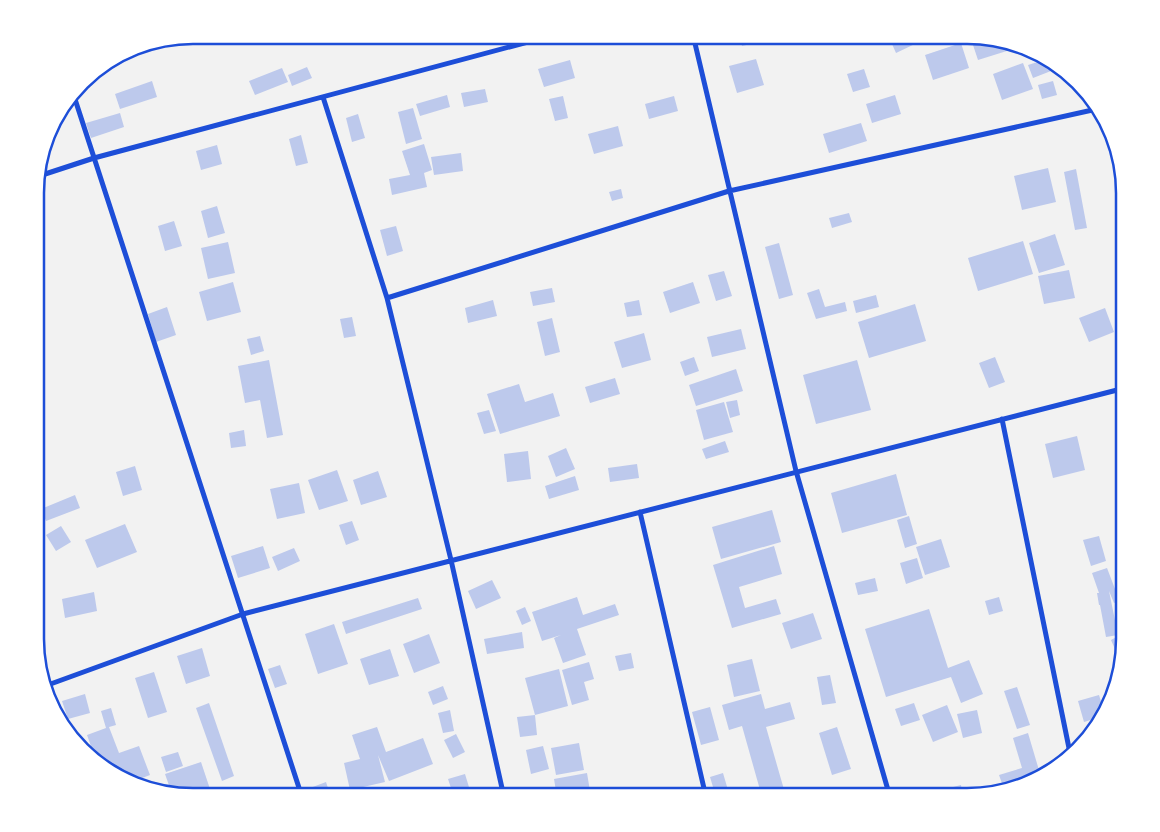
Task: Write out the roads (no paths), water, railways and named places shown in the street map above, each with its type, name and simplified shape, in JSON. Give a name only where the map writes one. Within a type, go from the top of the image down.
[{"type":"street","points":[[45,174],[94,158],[520,44]]},
{"type":"street","points":[[694,44],[796,471],[887,788]]},
{"type":"street","points":[[323,97],[387,298],[451,560],[502,788]]},
{"type":"street","points":[[76,101],[299,788]]},
{"type":"street","points":[[387,298],[729,191],[1091,110]]},
{"type":"street","points":[[51,684],[243,614],[1116,390]]},
{"type":"street","points":[[1002,419],[1069,748]]},
{"type":"street","points":[[640,512],[704,788]]}]
